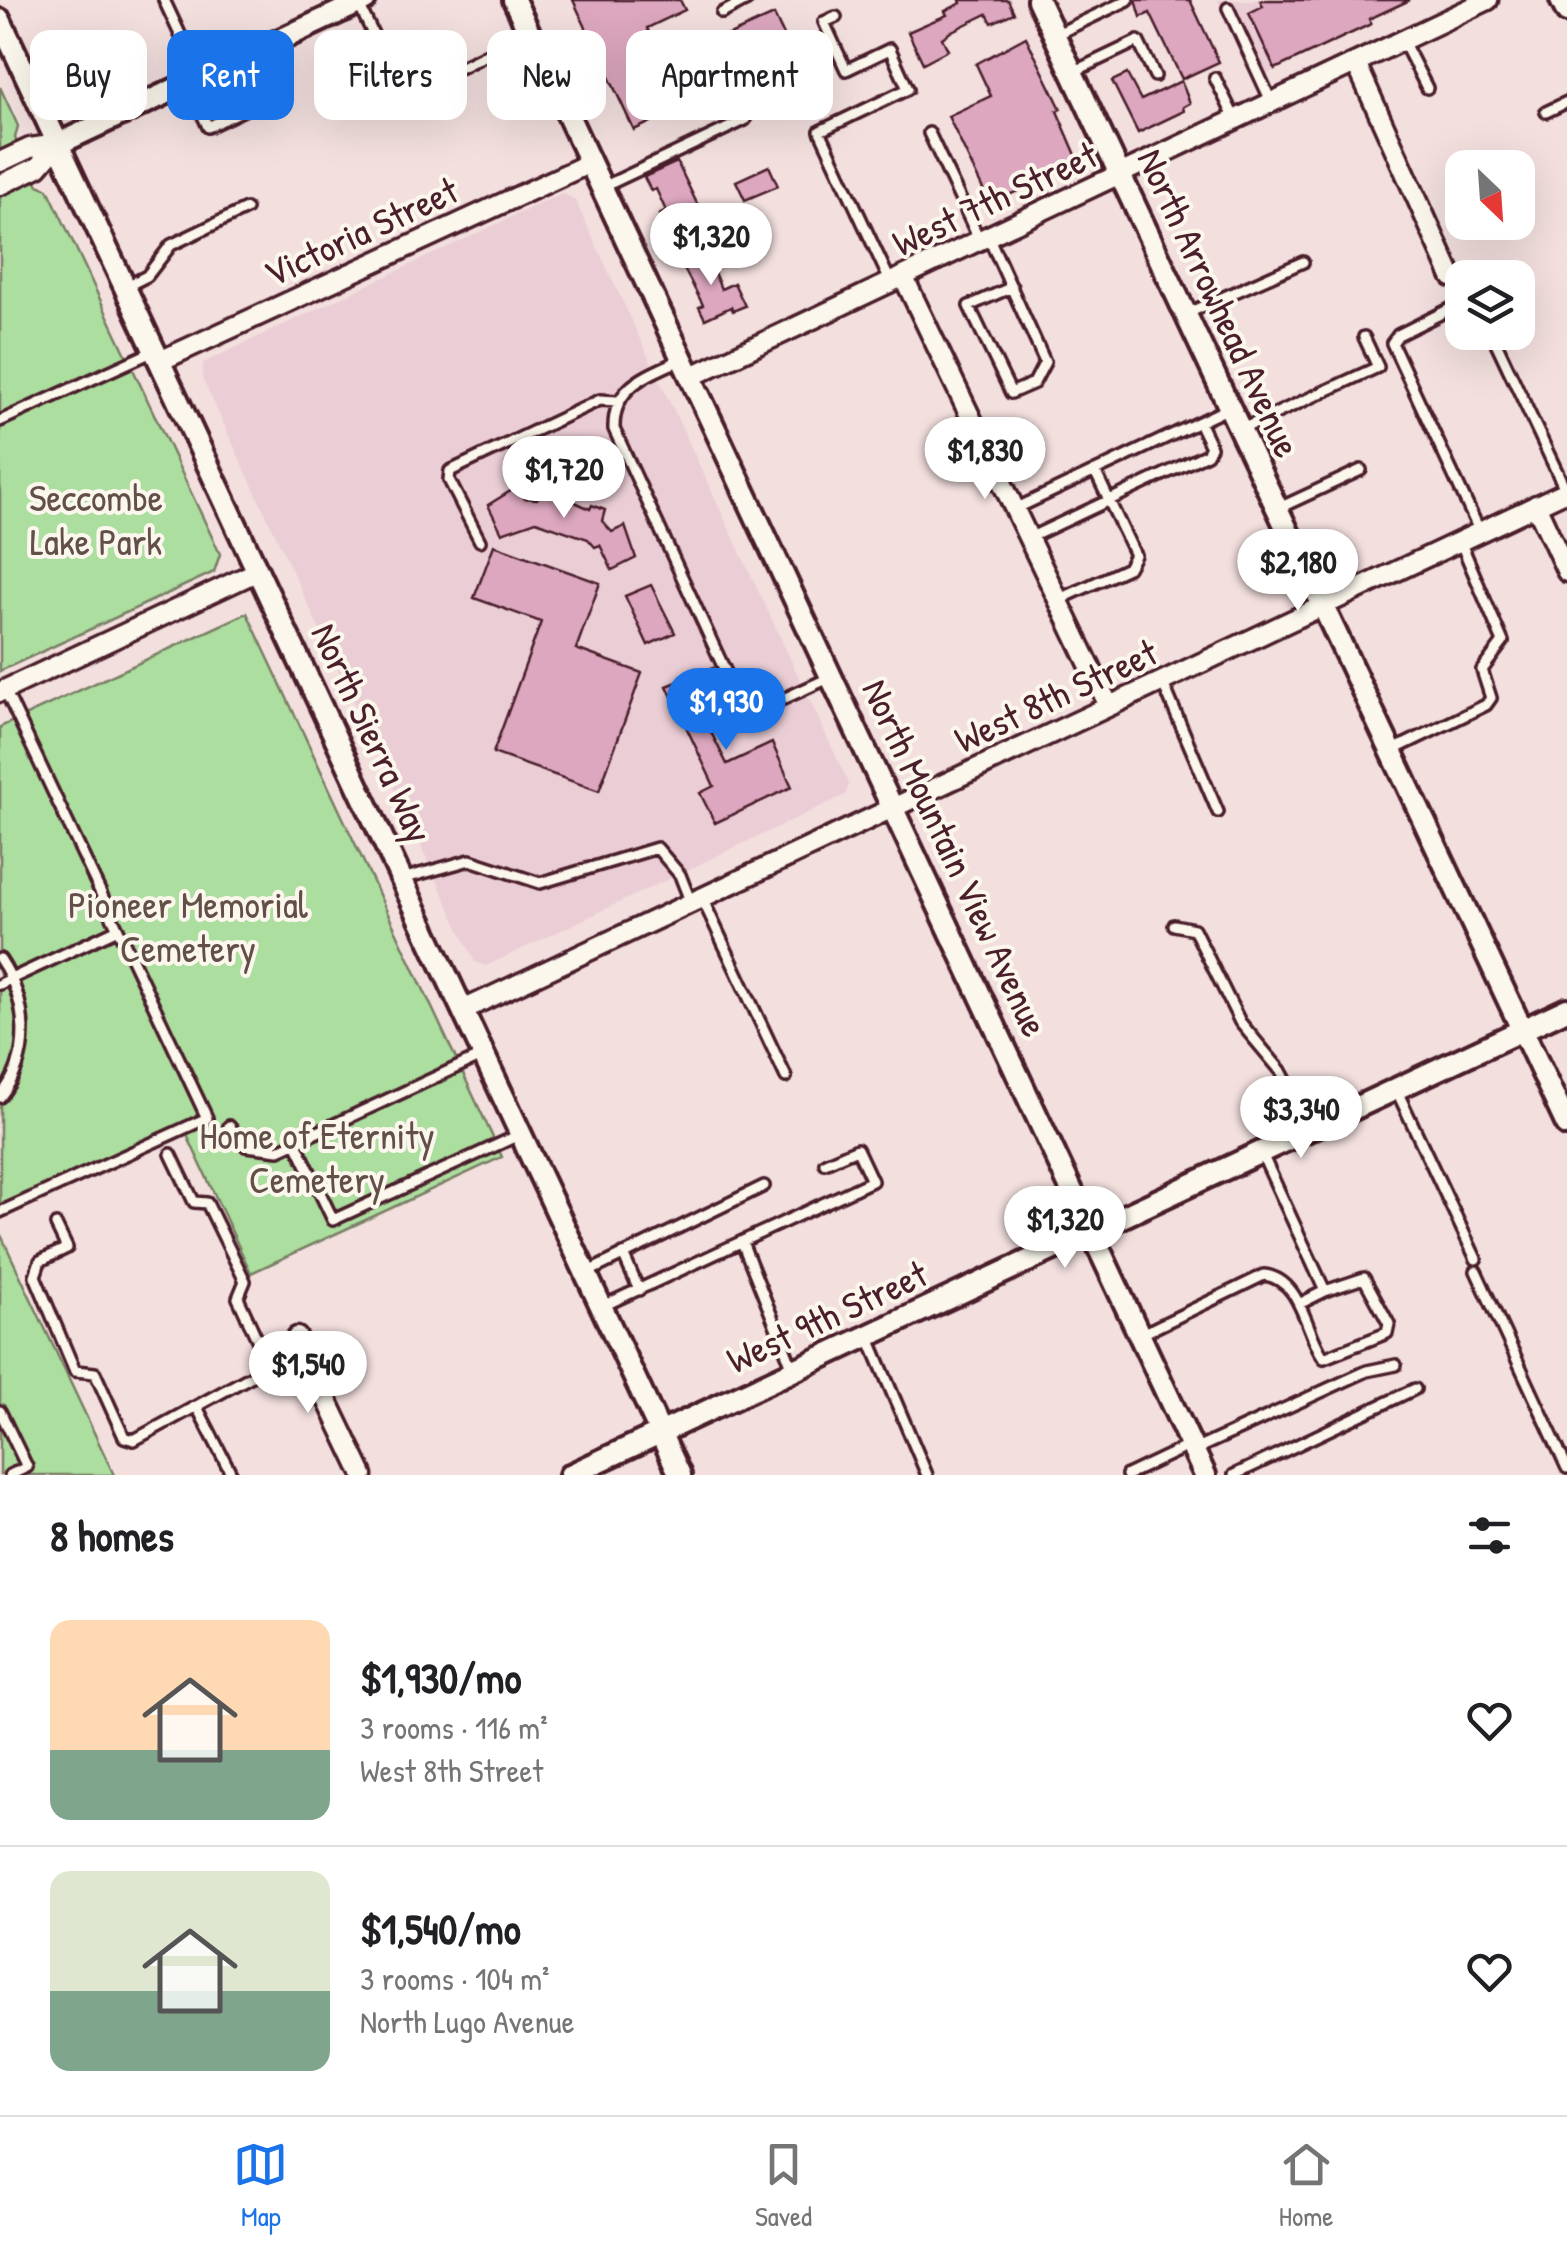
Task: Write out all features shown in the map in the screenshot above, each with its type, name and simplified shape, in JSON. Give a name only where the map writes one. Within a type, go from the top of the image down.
[{"type":"street","name":"North Mountain View Avenue","points":[[514,0],[528,30]]},
{"type":"street","name":"North Arrowhead Avenue","points":[[1038,0],[1567,1125]]},
{"type":"street","name":"West 7th Street","points":[[686,368],[898,281],[1488,0]]},
{"type":"street","points":[[1562,0],[1567,12]]},
{"type":"street","points":[[294,34],[362,2]]},
{"type":"street","name":"North Sierra Way","points":[[0,20],[680,1475]]},
{"type":"street","points":[[1356,63],[1445,261]]},
{"type":"street","points":[[0,162],[30,148],[58,144],[167,94]]},
{"type":"street","name":"North Mountain View Avenue","points":[[570,120],[1205,1475]]},
{"type":"street","points":[[0,185],[38,166],[58,144]]},
{"type":"street","name":"Victoria Street","points":[[157,356],[590,162]]},
{"type":"street","points":[[898,281],[1109,706]]},
{"type":"street","name":"West 8th Street","points":[[463,1010],[1566,491]]},
{"type":"street","points":[[1536,505],[1567,572]]},
{"type":"street","points":[[3,691],[258,572]]},
{"type":"street","name":"West 9th Street","points":[[570,1475],[1567,1009]]},
{"type":"street","points":[[297,1338],[363,1475]]},
{"type":"lane","points":[[164,0],[175,30]]},
{"type":"lane","points":[[722,13],[748,0]]},
{"type":"lane","points":[[1054,35],[1128,0]]},
{"type":"lane","points":[[362,2],[403,96],[487,54]]},
{"type":"lane","points":[[1228,8],[1272,104]]},
{"type":"lane","points":[[836,16],[824,22],[846,70],[890,48],[908,88],[820,131],[898,281]]},
{"type":"lane","points":[[1072,73],[1138,40],[1155,76]]},
{"type":"lane","points":[[1403,41],[1426,88]]},
{"type":"lane","points":[[1215,78],[1236,121]]},
{"type":"lane","points":[[1546,112],[1567,102]]},
{"type":"lane","points":[[602,188],[745,120]]},
{"type":"lane","points":[[929,134],[1012,288],[1045,362],[1034,383],[1011,393],[969,306],[1012,288]]},
{"type":"lane","points":[[125,287],[147,276],[170,244],[246,208]]},
{"type":"lane","points":[[1186,314],[1302,262]]},
{"type":"lane","points":[[1445,312],[1398,335],[1392,343],[1480,532]]},
{"type":"lane","points":[[1240,430],[1378,367],[1364,337]]},
{"type":"lane","points":[[1499,350],[1566,491]]},
{"type":"lane","points":[[0,420],[157,356]]},
{"type":"lane","points":[[686,368],[632,383],[617,401],[614,429],[728,677],[756,702],[768,702],[831,677]]},
{"type":"lane","points":[[480,541],[449,480],[450,471],[600,400],[617,401]]},
{"type":"lane","points":[[1014,509],[1229,408]]},
{"type":"lane","points":[[1028,538],[1207,454],[1211,447],[1200,422]]},
{"type":"lane","points":[[1276,509],[1362,470]]},
{"type":"lane","points":[[1058,600],[1128,568],[1135,556],[1095,471]]},
{"type":"lane","points":[[1390,751],[1491,698],[1482,670],[1503,642],[1460,542]]},
{"type":"lane","points":[[1162,681],[1218,812]]},
{"type":"lane","points":[[0,1212],[207,1118],[3,691]]},
{"type":"lane","points":[[402,879],[432,867],[470,860],[540,883],[657,848],[680,874],[696,901],[786,1077]]},
{"type":"lane","points":[[1174,926],[1194,929],[1240,1022],[1281,1071],[1312,1129]]},
{"type":"lane","points":[[0,984],[118,929]]},
{"type":"lane","points":[[0,960],[20,1000],[23,1046],[18,1065],[0,1097]]},
{"type":"lane","points":[[229,1126],[246,1146],[262,1150],[296,1145],[484,1054]]},
{"type":"lane","points":[[1396,1089],[1567,1468]]},
{"type":"lane","points":[[296,1145],[333,1220],[521,1134]]},
{"type":"lane","points":[[602,1307],[872,1181],[857,1149],[825,1163]]},
{"type":"lane","points":[[1261,1152],[1325,1291]]},
{"type":"lane","points":[[56,1225],[67,1248],[40,1261],[34,1276],[76,1371],[94,1373],[124,1437],[134,1440],[261,1371],[262,1350],[238,1298],[245,1281],[206,1203],[194,1202],[172,1154]]},
{"type":"lane","points":[[586,1273],[764,1186]]},
{"type":"lane","points":[[742,1242],[794,1371]]},
{"type":"lane","points":[[624,1254],[639,1290]]},
{"type":"lane","points":[[1140,1336],[1264,1275],[1278,1276],[1298,1304],[1324,1358],[1387,1333],[1389,1324],[1364,1278],[1298,1304]]},
{"type":"lane","points":[[868,1336],[927,1475]]},
{"type":"lane","points":[[262,1350],[297,1338]]},
{"type":"lane","points":[[1127,1475],[1367,1371],[1396,1366]]},
{"type":"lane","points":[[1234,1475],[1414,1389]]},
{"type":"lane","points":[[197,1406],[232,1475]]},
{"type":"lane","points":[[0,1411],[27,1467],[10,1475]]},
{"type":"shaded area","points":[[1218,0],[1300,0],[1323,48],[1255,80]]},
{"type":"shaded area","points":[[562,193],[575,200],[849,784],[845,795],[486,966],[475,962],[202,378],[203,363]]},
{"type":"green space","name":"Seccombe Lake Park","points":[[0,87],[18,126],[15,138],[38,185],[48,189],[220,554],[214,572],[0,671]]},
{"type":"green space","name":"Pioneer Memorial Cemetery","points":[[247,613],[502,1157],[251,1273],[186,1133],[0,1219],[0,727]]},
{"type":"green space","points":[[0,1233],[114,1475],[0,1475]]},
{"type":"building","points":[[573,0],[680,0],[685,10],[648,30],[626,30],[626,113],[606,70],[606,30],[587,30]]},
{"type":"building","points":[[960,0],[1008,0],[1014,13],[992,23],[987,14],[952,31],[942,38],[948,50],[923,63],[908,32],[947,15],[945,11],[961,3]]},
{"type":"building","points":[[1136,0],[1190,0],[1219,62],[1182,79],[1150,13],[1141,17]]},
{"type":"building","points":[[1260,0],[1410,0],[1369,19],[1371,24],[1275,69],[1249,13],[1263,6]]},
{"type":"building","points":[[774,15],[781,30],[741,30]]},
{"type":"building","points":[[1026,37],[1061,109],[1057,111],[1079,162],[990,204],[948,116],[991,96],[976,64]]},
{"type":"building","points":[[1127,74],[1141,100],[1181,81],[1190,103],[1183,107],[1184,111],[1138,133],[1112,81]]},
{"type":"building","points":[[629,120],[655,120],[634,130]]},
{"type":"building","points":[[677,162],[702,214],[667,231],[659,215],[666,211],[656,189],[651,191],[644,177]]},
{"type":"building","points":[[769,166],[778,186],[745,200],[736,181]]},
{"type":"building","points":[[706,254],[721,289],[734,283],[745,306],[733,311],[731,307],[705,319],[699,307],[703,305],[682,265]]},
{"type":"building","points":[[517,487],[524,498],[537,499],[543,487],[590,509],[592,505],[605,510],[602,521],[612,532],[625,526],[636,558],[612,570],[600,545],[595,547],[588,539],[536,521],[502,533],[488,505]]},
{"type":"building","points":[[494,545],[600,583],[576,649],[642,673],[599,791],[493,753],[541,622],[474,598]]},
{"type":"building","points":[[651,585],[675,633],[648,645],[625,596]]},
{"type":"building","points":[[713,668],[710,683],[725,716],[707,724],[727,764],[772,743],[792,787],[715,823],[700,793],[714,786],[667,686]]},
{"type":"park label","name":"Home of Eternity Cemetery","points":[[317,1158]]}]
